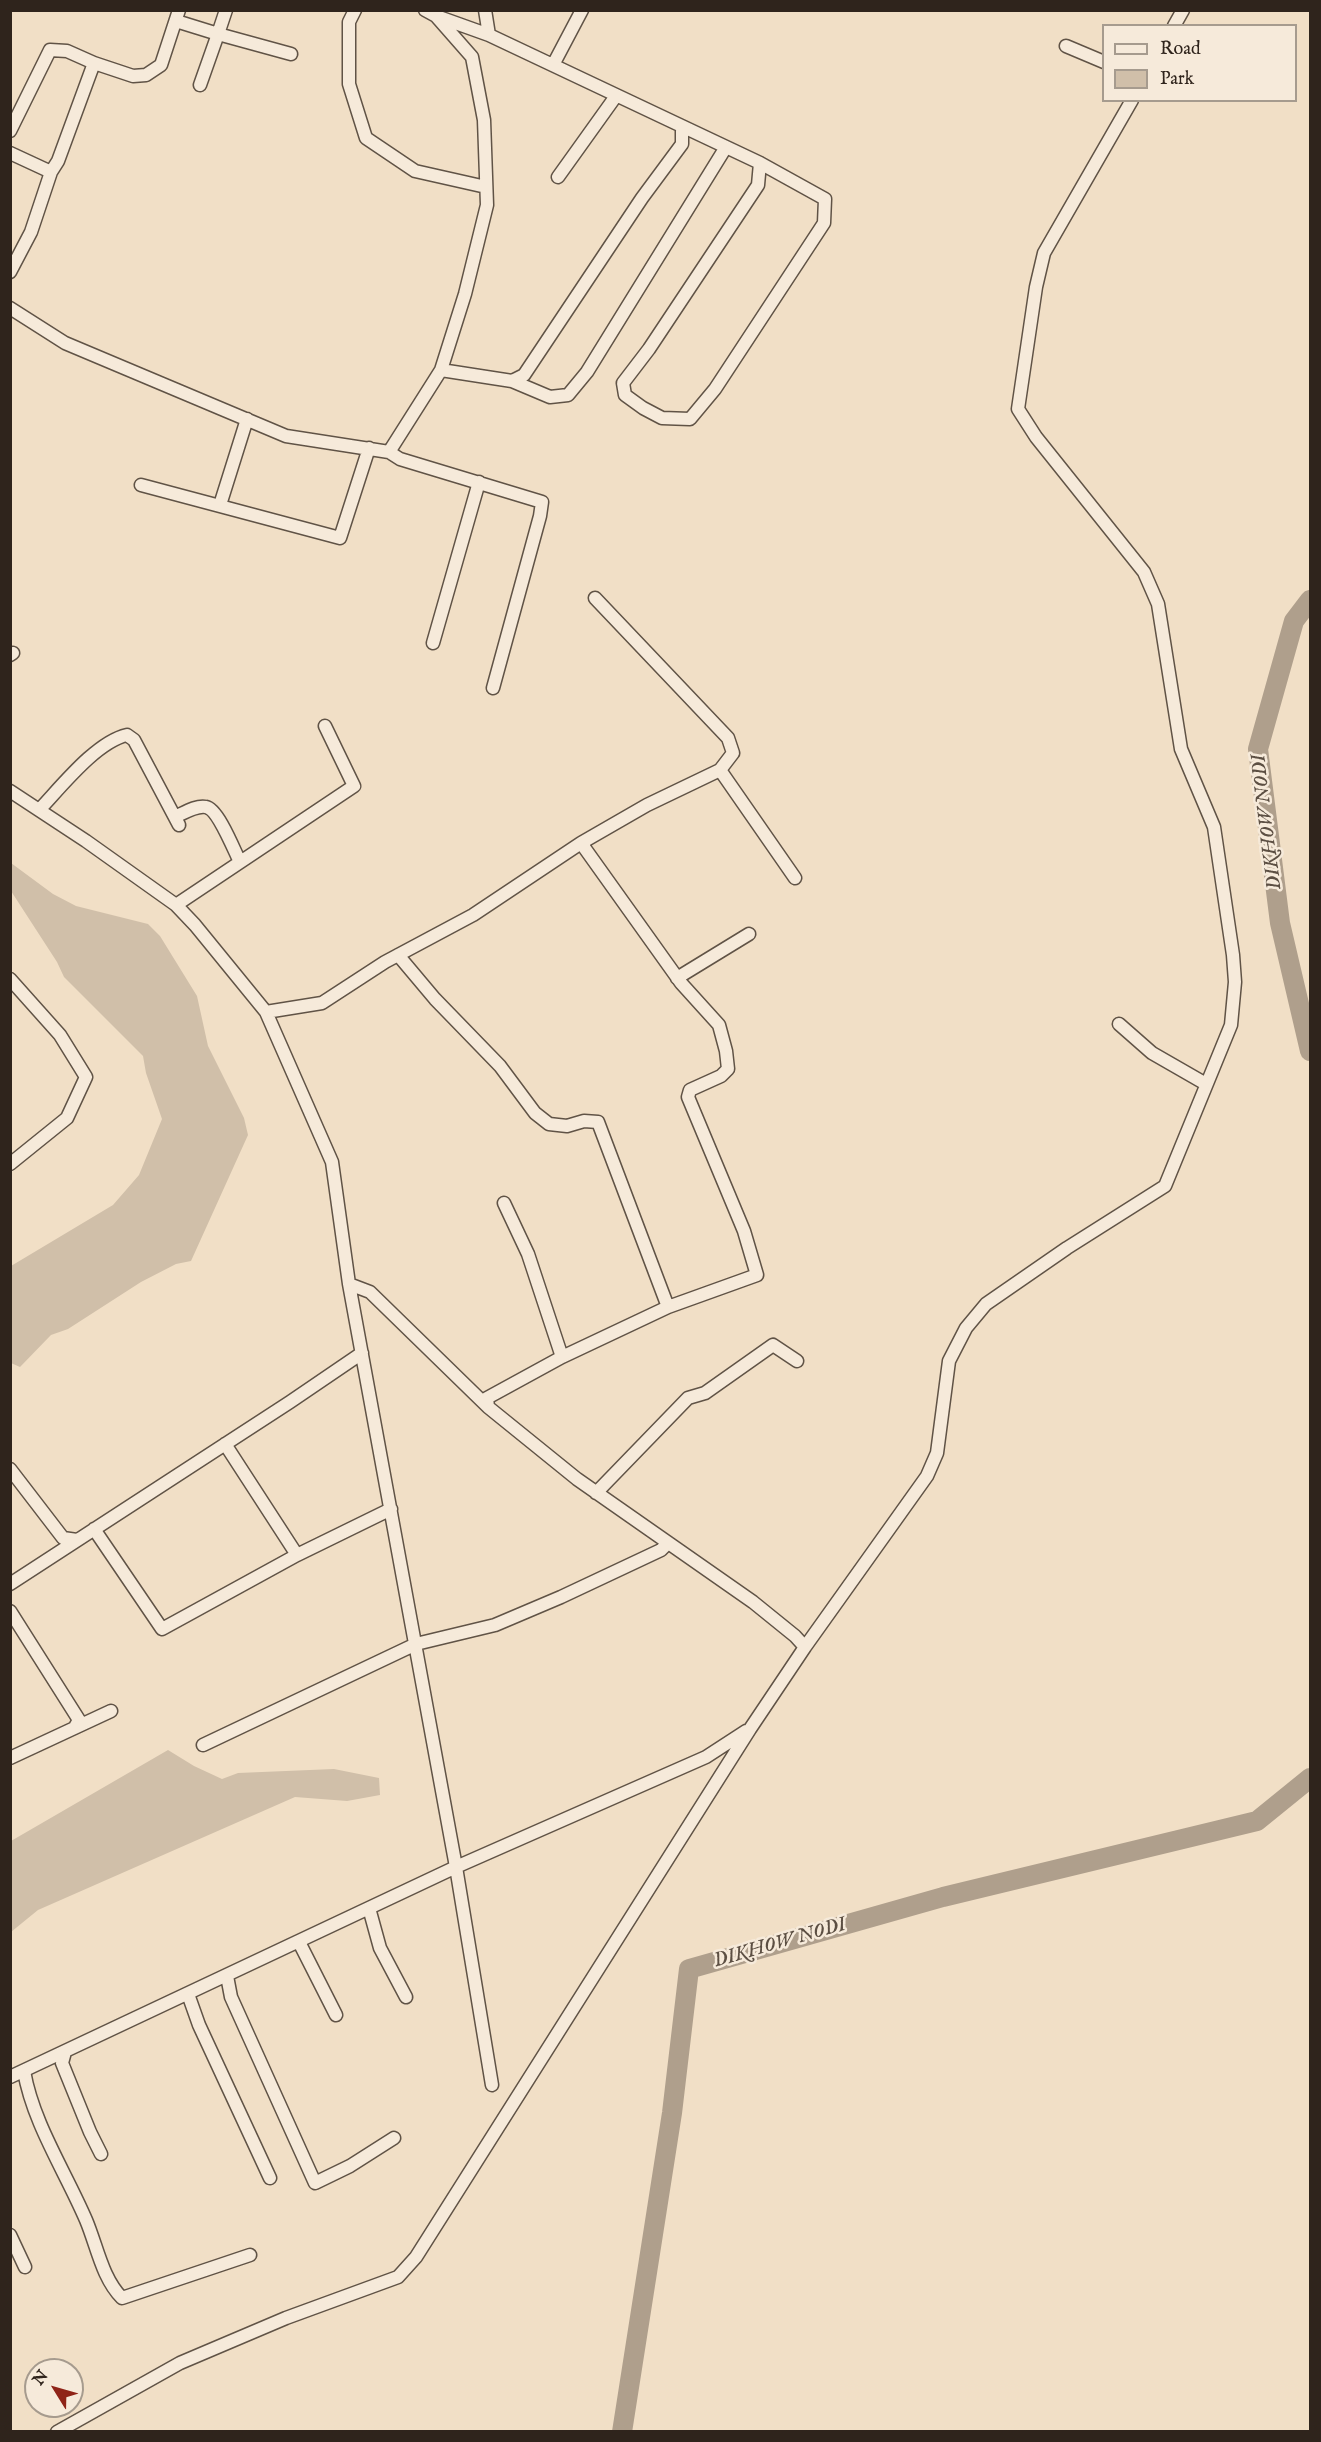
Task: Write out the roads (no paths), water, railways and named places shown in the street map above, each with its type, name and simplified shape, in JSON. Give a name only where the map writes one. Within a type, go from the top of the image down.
[{"type":"street","points":[[200,85],[226,10]]},
{"type":"street","points":[[355,10],[349,22],[349,84],[366,138],[415,171],[486,187]]},
{"type":"street","points":[[485,10],[489,35]]},
{"type":"street","points":[[553,65],[582,10]]},
{"type":"street","points":[[1175,24],[1183,10]]},
{"type":"street","points":[[389,452],[441,370],[465,294],[487,205],[484,120],[472,57],[430,13]]},
{"type":"street","points":[[430,13],[489,35],[553,65],[760,163],[825,199],[824,223],[715,389],[690,419],[662,418],[642,408],[625,395],[622,383],[649,349],[758,185],[760,163]]},
{"type":"street","points":[[10,131],[50,50],[68,51],[94,63],[134,76],[146,75],[161,65],[178,16],[218,34],[291,54]]},
{"type":"street","points":[[1066,46],[1102,61]]},
{"type":"street","points":[[10,272],[31,232],[51,172],[58,161],[94,63]]},
{"type":"street","points":[[558,177],[616,96]]},
{"type":"street","points":[[57,2432],[180,2363],[286,2318],[398,2277],[416,2257],[750,1729],[805,1647],[927,1476],[937,1453],[949,1361],[966,1328],[986,1305],[1067,1248],[1165,1186],[1231,1024],[1233,955],[1214,827],[1181,749],[1158,604],[1144,572],[1036,437],[1018,409],[1036,287],[1044,254],[1131,102]]},
{"type":"street","points":[[512,381],[524,375],[642,198],[682,144],[682,127]]},
{"type":"street","points":[[441,370],[512,381],[550,397],[568,395],[587,372],[726,147]]},
{"type":"street","points":[[10,153],[51,172]]},
{"type":"street","points":[[10,308],[65,343],[286,436],[389,452],[400,459],[542,502],[493,688]]},
{"type":"street","points":[[220,505],[247,419]]},
{"type":"street","points":[[141,485],[340,538],[369,448]]},
{"type":"street","points":[[433,643],[479,482]]},
{"type":"street","points":[[266,1012],[322,1003],[398,955],[473,915],[581,843],[647,805],[720,770],[733,753],[728,738],[595,598]]},
{"type":"street","points":[[176,905],[354,786],[325,726]]},
{"type":"street","points":[[39,810],[105,746],[127,735],[134,740],[177,821],[197,807],[208,807],[215,813],[240,862]]},
{"type":"street","points":[[720,770],[795,878]]},
{"type":"street","points":[[10,791],[176,905],[266,1012],[332,1162],[349,1284],[456,1867],[492,2085]]},
{"type":"street","points":[[488,1407],[487,1398],[562,1357],[668,1307],[757,1275],[744,1231],[688,1097],[690,1090],[721,1076],[728,1069],[721,1030],[677,978],[581,843]]},
{"type":"street","points":[[677,978],[749,934]]},
{"type":"street","points":[[398,955],[435,999],[500,1066],[535,1113],[549,1124],[567,1126],[584,1121],[597,1122],[668,1307]]},
{"type":"street","points":[[10,979],[60,1035],[86,1077],[67,1118],[10,1164]]},
{"type":"street","points":[[1119,1024],[1152,1053],[1206,1083]]},
{"type":"street","points":[[504,1203],[528,1254],[562,1357]]},
{"type":"street","points":[[349,1284],[370,1292],[488,1407],[596,1493],[753,1602],[805,1647]]},
{"type":"street","points":[[596,1493],[688,1398],[705,1393],[773,1345],[797,1361]]},
{"type":"street","points":[[10,1584],[362,1353]]},
{"type":"street","points":[[225,1444],[297,1556]]},
{"type":"street","points":[[10,1469],[63,1538],[77,1540]]},
{"type":"street","points":[[94,1529],[162,1629],[297,1556],[391,1509]]},
{"type":"street","points":[[203,1746],[416,1644],[495,1625],[661,1550],[667,1544]]},
{"type":"street","points":[[10,1611],[79,1720],[75,1727]]},
{"type":"street","points":[[10,1758],[111,1711]]},
{"type":"street","points":[[10,2077],[456,1867],[706,1757],[750,1729]]},
{"type":"street","points":[[369,1908],[380,1948],[406,1997]]},
{"type":"street","points":[[299,1942],[336,2015]]},
{"type":"street","points":[[227,1976],[231,1997],[315,2183],[350,2166],[394,2138]]},
{"type":"street","points":[[188,1994],[199,2025],[270,2178]]},
{"type":"street","points":[[65,2052],[62,2063],[101,2154]]},
{"type":"street","points":[[24,2071],[28,2094],[86,2220],[111,2287],[122,2298],[250,2254]]},
{"type":"street","points":[[10,2235],[25,2266]]},
{"type":"waterway","name":"DIKHOW NODI","points":[[1310,600],[1294,621],[1258,749],[1280,923],[1310,1051]]},
{"type":"waterway","name":"DIKHOW NODI","points":[[622,2432],[672,2113],[689,1969],[943,1897],[1257,1821],[1310,1778]]}]
